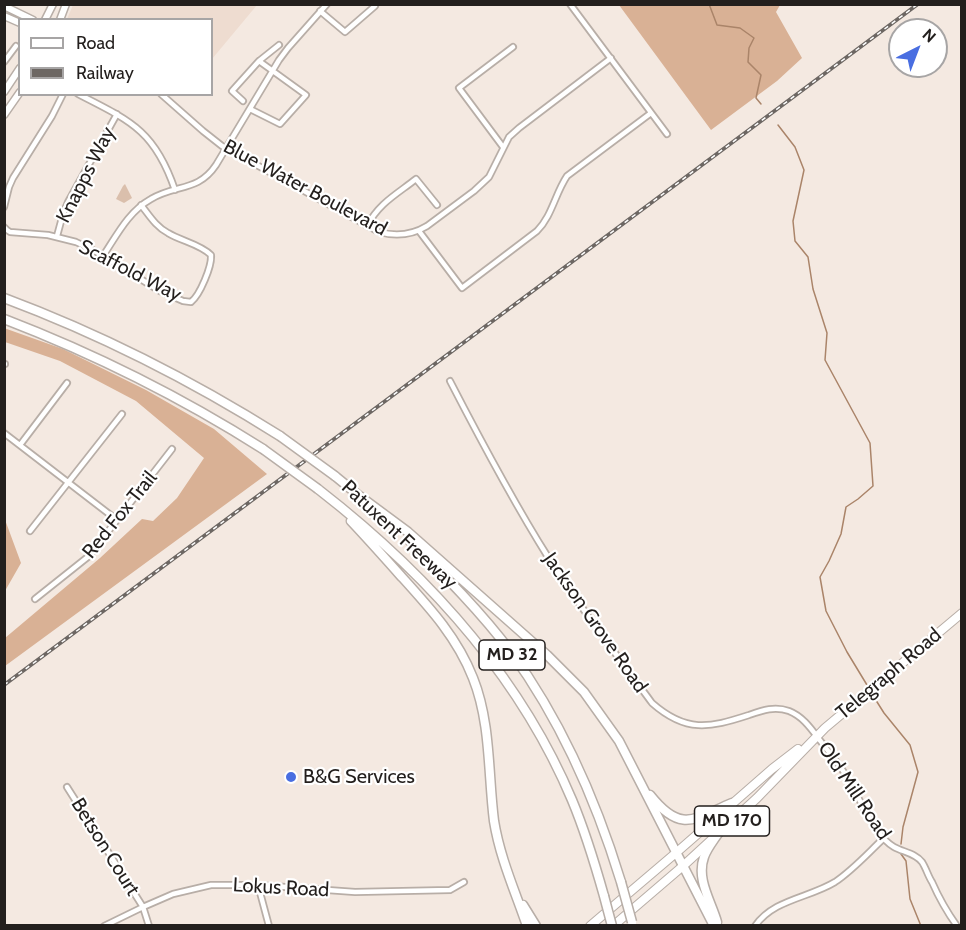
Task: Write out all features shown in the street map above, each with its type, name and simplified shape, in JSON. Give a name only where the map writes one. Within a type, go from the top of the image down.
[{"type":"highway","name":"Patuxent Freeway","points":[[4,298],[83,330],[168,370],[238,410],[280,436],[334,476],[405,536],[486,620],[533,685],[556,723],[590,791],[621,882],[632,924]]},
{"type":"highway","name":"Patuxent Freeway","points":[[4,319],[158,388],[226,426],[320,491],[366,528],[422,580],[470,634],[501,674],[539,732],[557,766],[583,828],[612,926]]},
{"type":"highway","points":[[320,491],[362,533],[430,608],[451,634],[464,657],[479,696],[486,736],[494,821],[501,855],[527,926]]},
{"type":"highway","points":[[354,492],[408,532],[562,669],[584,692],[619,741],[716,926]]},
{"type":"highway","points":[[642,785],[664,811],[679,820],[699,818],[732,803]]},
{"type":"highway","points":[[716,926],[701,875],[703,859],[719,832]]},
{"type":"highway","points":[[511,880],[536,926]]},
{"type":"main road","name":"Telegraph Road","points":[[590,926],[772,769],[816,736],[962,612]]},
{"type":"main road","name":"Telegraph Road","points":[[612,926],[683,866],[757,798],[816,736]]},
{"type":"street","points":[[46,18],[52,4]]},
{"type":"street","points":[[103,256],[127,218],[141,205],[158,195],[191,186],[204,179],[213,170],[288,48],[327,4]]},
{"type":"street","points":[[320,11],[345,32],[375,6],[373,4]]},
{"type":"street","points":[[570,4],[667,134]]},
{"type":"street","points":[[4,6],[29,18]]},
{"type":"street","points":[[4,16],[18,22]]},
{"type":"street","points":[[243,101],[232,91],[259,61],[279,45]]},
{"type":"street","points":[[4,62],[16,46]]},
{"type":"street","points":[[503,147],[459,88],[513,47]]},
{"type":"street","points":[[611,58],[509,137],[493,170],[482,184],[419,231],[462,288],[537,231],[549,216],[567,176],[651,113]]},
{"type":"street","points":[[250,109],[280,124],[306,94],[259,61]]},
{"type":"street","points":[[4,92],[18,71]]},
{"type":"street","points":[[4,116],[18,95]]},
{"type":"street","points":[[4,207],[13,178],[62,96]]},
{"type":"street","points":[[82,96],[117,114],[137,128],[156,149],[169,171],[175,190]]},
{"type":"street","name":"Blue Water Boulevard","points":[[163,96],[226,149],[367,226],[379,232],[395,235],[419,231]]},
{"type":"street","name":"Knapps Way","points":[[57,236],[68,202],[117,114]]},
{"type":"street","points":[[367,226],[380,206],[416,179],[436,205]]},
{"type":"street","name":"Scaffold Way","points":[[4,227],[10,232],[57,236],[84,246],[160,291],[183,301],[195,300],[211,263],[211,255],[204,249],[161,229],[141,205]]},
{"type":"street","name":"Jackson Grove Road","points":[[450,381],[494,466],[548,557],[652,703],[679,721],[705,726],[729,722],[775,708],[792,712],[804,720],[816,736]]},
{"type":"street","points":[[20,444],[67,383]]},
{"type":"street","points":[[30,531],[122,414]]},
{"type":"street","points":[[4,433],[117,520]]},
{"type":"street","name":"Red Fox Trail","points":[[34,599],[89,556],[172,449]]},
{"type":"street","name":"Old Mill Road","points":[[816,736],[847,777],[871,821],[884,838],[894,847],[920,859],[941,902],[957,926]]},
{"type":"street","name":"Betson Court","points":[[67,787],[143,907],[149,926]]},
{"type":"street","points":[[755,926],[763,915],[776,907],[838,879],[884,838]]},
{"type":"street","name":"Lokus Road","points":[[104,926],[173,894],[211,885],[258,885],[355,892],[450,890],[464,882]]},
{"type":"street","points":[[258,885],[269,926]]},
{"type":"shaded area","points":[[73,4],[257,5],[213,58],[213,18],[67,18]]},
{"type":"shaded area","points":[[619,5],[780,5],[776,12],[802,58],[777,81],[711,130]]},
{"type":"shaded area","points":[[125,184],[132,198],[124,203],[116,199]]},
{"type":"shaded area","points":[[4,328],[63,349],[146,390],[214,429],[267,474],[5,666],[5,638],[100,558],[142,519],[153,521],[177,498],[204,458],[136,401],[60,361],[5,342]]},
{"type":"shaded area","points":[[4,517],[21,563],[5,591],[4,591]]},
{"type":"waterway","points":[[709,4],[717,25],[740,28],[754,38],[749,48],[748,62],[761,75],[756,98],[761,104]]},
{"type":"waterway","points":[[778,125],[795,147],[804,170],[793,221],[795,241],[808,257],[813,289],[827,333],[825,360],[870,443],[873,486],[846,507],[841,534],[820,577],[826,611],[867,685]]},
{"type":"waterway","points":[[872,694],[910,745],[918,772],[903,827],[901,844]]},
{"type":"waterway","points":[[901,854],[906,861],[910,899],[921,926]]},
{"type":"railway","points":[[4,685],[918,4]]},
{"type":"place","name":"B&G Services","points":[[291,777]]}]
